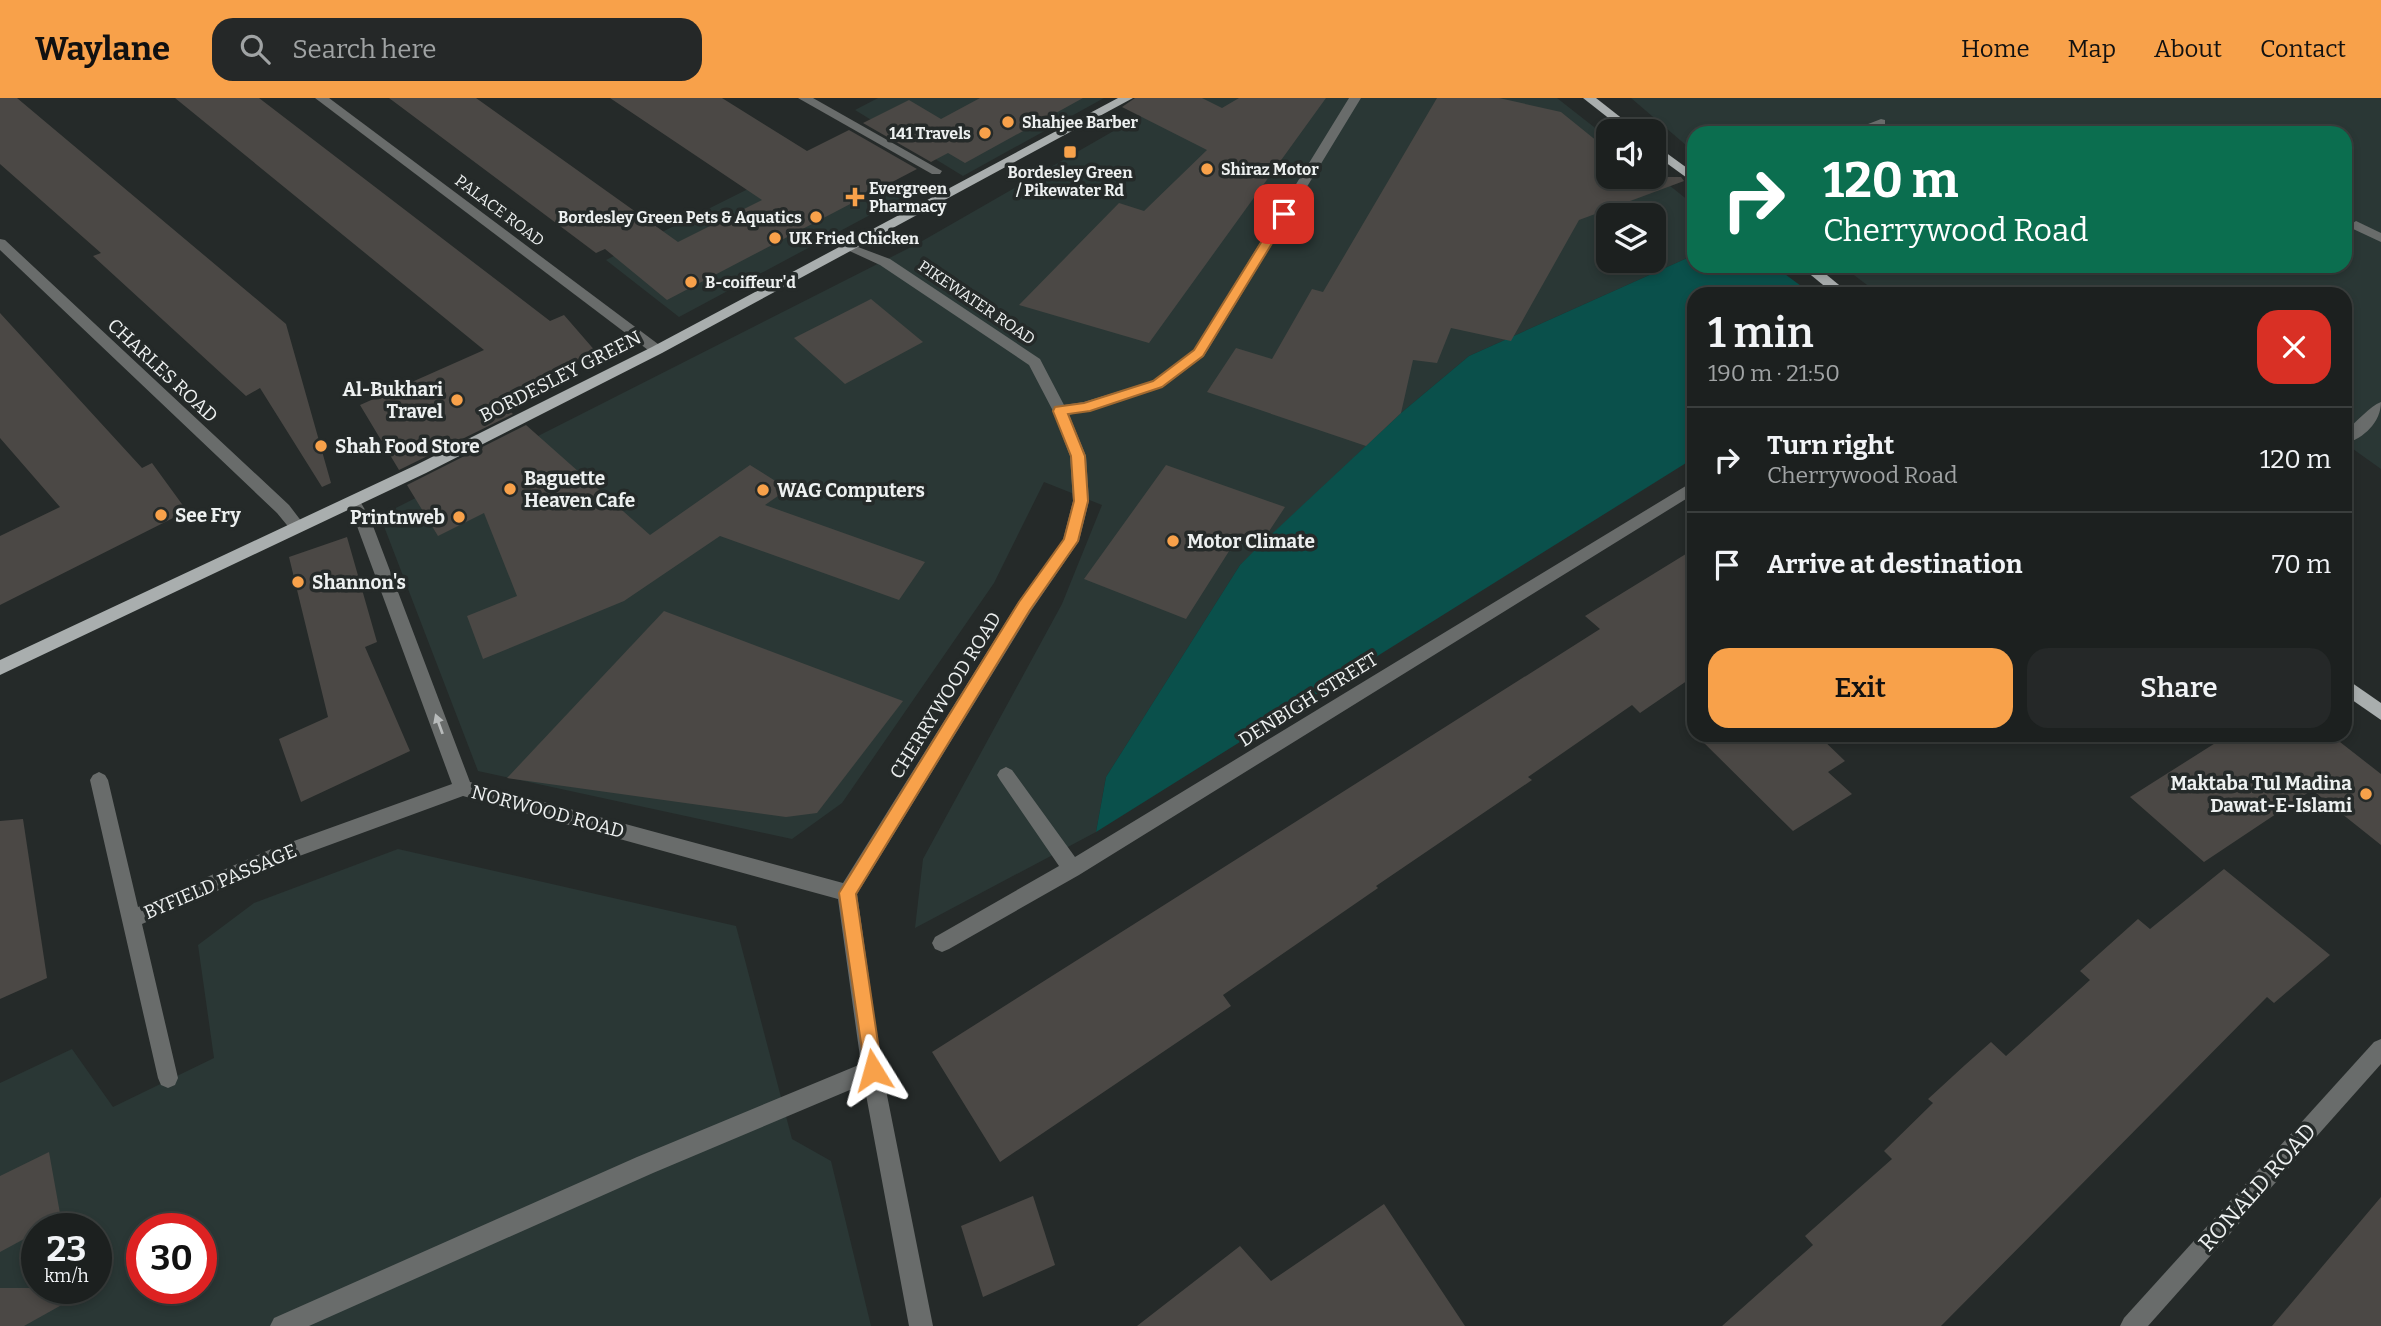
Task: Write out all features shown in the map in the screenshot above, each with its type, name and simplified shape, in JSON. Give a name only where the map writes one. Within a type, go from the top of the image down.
[{"type":"main road","name":"BORDESLEY GREEN","points":[[0,668],[297,526],[353,502],[657,350],[1127,98]]},
{"type":"main road","points":[[1589,98],[1616,119]]},
{"type":"main road","points":[[1666,157],[1687,174]]},
{"type":"main road","points":[[1816,273],[1834,287]]},
{"type":"main road","points":[[2352,690],[2381,713]]},
{"type":"street","name":"PALACE ROAD","points":[[321,98],[657,350]]},
{"type":"street","points":[[810,101],[827,98]]},
{"type":"street","points":[[1060,411],[1085,407],[1158,384],[1199,353],[1355,98]]},
{"type":"street","points":[[810,101],[936,171]]},
{"type":"street","points":[[1872,126],[1881,123]]},
{"type":"street","points":[[2357,225],[2381,238]]},
{"type":"street","name":"CHARLES ROAD","points":[[0,243],[283,509],[297,526]]},
{"type":"street","name":"PIKEWATER ROAD","points":[[850,248],[885,262],[1035,362],[1060,411]]},
{"type":"street","points":[[2352,434],[2381,407]]},
{"type":"street","name":"CHERRYWOOD ROAD","points":[[847,893],[1025,606],[1071,541],[1081,501],[1078,456],[1060,411]]},
{"type":"street","name":"DENBIGH STREET","points":[[942,943],[1072,869],[1687,491]]},
{"type":"street","name":"NORWOOD ROAD","points":[[353,502],[362,518],[463,788],[847,893]]},
{"type":"street","points":[[1006,775],[1072,869]]},
{"type":"street","points":[[99,780],[131,919]]},
{"type":"street","name":"BYFIELD PASSAGE","points":[[168,1078],[131,919],[275,856],[463,788]]},
{"type":"street","points":[[847,893],[873,1070],[920,1326]]},
{"type":"street","name":"RONALD ROAD","points":[[2132,1326],[2381,1049]]},
{"type":"street","points":[[282,1326],[645,1165],[873,1070]]},
{"type":"shaded area","points":[[878,98],[1104,98],[963,176],[855,110]]},
{"type":"shaded area","points":[[1171,98],[1557,98],[1596,129],[1596,189],[1666,189],[1666,183],[1687,199],[1687,258],[1666,268],[1666,203],[1596,203],[1596,273],[1654,273],[1469,356],[1401,413],[1240,565],[1106,777],[1096,832],[915,928],[923,859],[1062,604],[1102,505],[1044,482],[994,583],[842,803],[792,839],[478,771],[380,516],[917,244]]},
{"type":"shaded area","points":[[1631,98],[2381,98],[2381,469],[2352,450],[2352,287],[1870,287],[1851,273],[2352,273],[2352,126],[1687,126],[1687,146],[1666,128],[1666,119],[1656,119]]},
{"type":"shaded area","points":[[822,152],[900,199],[679,317],[606,260]]},
{"type":"shaded area","points":[[1687,258],[1687,273],[1784,273],[1802,287],[1687,287],[1687,462],[1096,832],[1106,777],[1240,565],[1401,413],[1469,356],[1654,273],[1666,273],[1666,268]]},
{"type":"shaded area","points":[[398,849],[736,926],[792,1139],[831,1161],[871,1326],[0,1326],[0,1083],[72,1049],[113,1107],[214,1058],[198,945],[254,903]]},
{"type":"building","points":[[0,98],[17,98],[286,324],[331,483],[322,487],[260,388],[246,396],[93,256],[101,253],[0,164]]},
{"type":"building","points":[[175,98],[259,98],[550,321],[564,315],[597,353],[496,399],[513,414],[399,470],[360,405],[484,350]]},
{"type":"building","points":[[389,98],[476,98],[678,242],[762,200],[610,98],[722,98],[807,151],[849,130],[917,169],[667,300],[605,249],[596,253]]},
{"type":"building","points":[[980,98],[1083,98],[965,163],[948,153],[931,162],[863,123],[909,100],[941,119]]},
{"type":"building","points":[[1135,98],[1202,98],[1222,108],[1239,98],[1326,98],[1149,343],[1019,305],[1119,203],[1144,211],[1207,150],[1122,107]]},
{"type":"building","points":[[1437,98],[1499,98],[1561,112],[1596,140],[1596,189],[1662,189],[1625,203],[1596,203],[1596,214],[1579,220],[1511,341],[1451,328],[1437,363],[1413,360],[1401,413],[1366,446],[1207,392],[1236,348],[1272,359],[1312,289],[1323,292]]},
{"type":"building","points":[[1666,177],[1681,177],[1684,181],[1666,188]]},
{"type":"building","points":[[871,299],[923,342],[845,384],[794,338]]},
{"type":"building","points":[[0,313],[142,468],[152,463],[187,511],[0,605],[0,536],[60,507],[0,438]]},
{"type":"building","points":[[526,425],[650,535],[750,465],[788,489],[765,505],[925,562],[899,600],[720,536],[624,601],[483,659],[467,616],[517,596],[484,513],[438,536],[407,485]]},
{"type":"building","name":"Motor Climate","points":[[1166,465],[1285,507],[1260,545],[1238,537],[1186,619],[1084,579]]},
{"type":"building","points":[[347,537],[377,642],[365,647],[410,751],[301,802],[279,739],[328,717],[289,557]]},
{"type":"building","points":[[1687,553],[1687,681],[1640,713],[1632,705],[1528,777],[1532,780],[1223,995],[1231,1006],[1000,1162],[932,1052],[1600,629],[1585,616]]},
{"type":"building","points":[[664,611],[903,701],[817,813],[786,817],[507,778]]},
{"type":"building","points":[[1703,742],[1825,742],[1845,761],[1828,772],[1852,794],[1793,831]]},
{"type":"building","points":[[2217,742],[2340,742],[2381,774],[2381,845],[2312,790],[2204,862],[2130,797]]},
{"type":"building","points":[[23,819],[47,978],[0,999],[0,821]]},
{"type":"building","points":[[2224,869],[2330,955],[2274,1003],[2267,997],[1941,1326],[1722,1326],[1813,1245],[1805,1236],[1892,1159],[1884,1151],[1933,1103],[1928,1099],[1965,1065],[1991,1042],[2006,1056],[2090,980],[2080,971],[2138,919],[2150,929]]},
{"type":"building","points":[[49,1152],[60,1213],[21,1213],[21,1241],[0,1252],[0,1176]]},
{"type":"building","points":[[1033,1196],[1055,1265],[983,1297],[961,1226]]},
{"type":"building","points":[[2381,1197],[2381,1326],[2272,1326]]},
{"type":"building","points":[[1384,1204],[1465,1326],[1137,1326],[1240,1246],[1271,1281]]},
{"type":"building","points":[[0,1288],[21,1288],[21,1304],[63,1304],[24,1326],[0,1326]]},
{"type":"place","name":"Shahjee Barber","points":[[1008,122]]},
{"type":"place","name":"141 Travels","points":[[985,133]]},
{"type":"place","name":"Bordesley Green / Pikewater Rd","points":[[1070,152]]},
{"type":"place","name":"Shiraz Motor","points":[[1207,169]]},
{"type":"place","name":"Evergreen Pharmacy","points":[[855,197]]},
{"type":"place","name":"Bordesley Green Pets & Aquatics","points":[[816,217]]},
{"type":"place","name":"UK Fried Chicken","points":[[775,238]]},
{"type":"place","name":"B-coiffeur'd","points":[[691,282]]},
{"type":"place","name":"Al-Bukhari Travel","points":[[457,400]]},
{"type":"place","name":"Shah Food Store","points":[[321,446]]},
{"type":"place","name":"Baguette Heaven Cafe","points":[[510,489]]},
{"type":"place","name":"WAG Computers","points":[[763,490]]},
{"type":"place","name":"See Fry","points":[[161,515]]},
{"type":"place","name":"Printnweb","points":[[459,517]]},
{"type":"place","name":"Motor Climate","points":[[1173,541]]},
{"type":"place","name":"Shannon's","points":[[298,582]]},
{"type":"place","name":"Maktaba Tul Madina Dawat-E-Islami","points":[[2366,794]]},
{"type":"route","points":[[873,1070],[847,893],[1025,606],[1071,541],[1081,501],[1078,456],[1060,411],[1085,407],[1158,384],[1199,353],[1284,214]]}]
